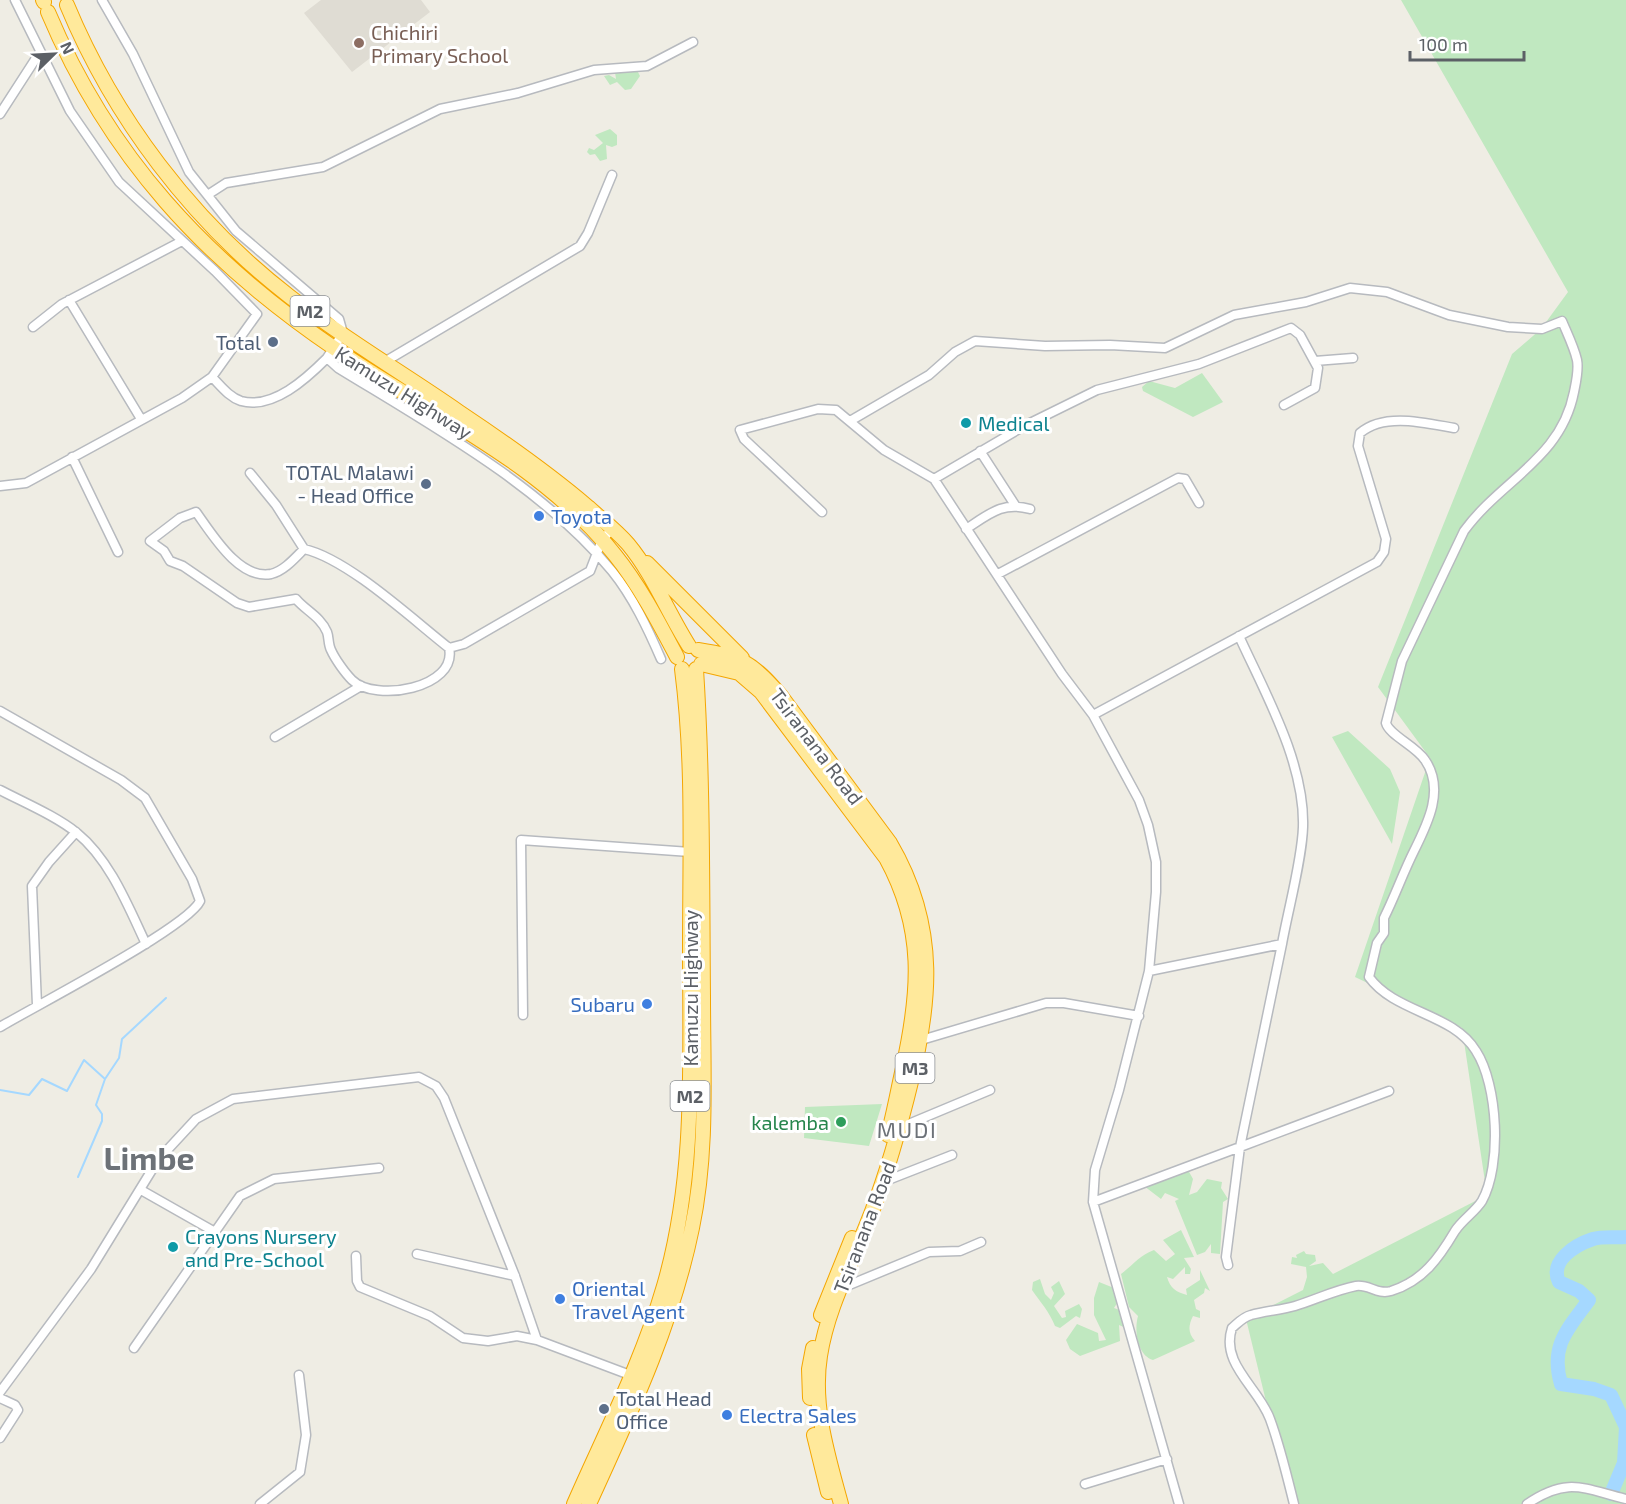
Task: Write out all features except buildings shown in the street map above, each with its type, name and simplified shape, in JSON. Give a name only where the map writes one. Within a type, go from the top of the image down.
[{"type":"highway","name":"Kamuzu Highway","points":[[67,4],[94,63],[122,111],[181,193],[232,246],[289,296],[526,457],[613,528],[629,545],[693,648]]},
{"type":"highway","name":"Kamuzu Highway","points":[[45,5],[91,99],[127,154],[191,232],[252,288],[331,353],[519,466],[602,540],[689,665],[702,865],[703,1124],[700,1180],[678,1290],[661,1342],[589,1504]]},
{"type":"highway","points":[[629,545],[743,660]]},
{"type":"highway","points":[[689,665],[681,650],[693,648]]},
{"type":"highway","name":"M2","points":[[689,665],[702,656],[693,648]]},
{"type":"highway","name":"Tsiranana Road","points":[[693,648],[743,660],[764,676],[781,696],[890,843],[905,868],[919,905],[925,934],[926,991],[900,1128],[883,1182],[826,1325],[819,1359],[818,1401],[825,1446],[841,1504]]},
{"type":"highway","name":"Kamuzu Highway","points":[[574,1504],[647,1337],[664,1286],[686,1180],[689,1124],[689,665]]},
{"type":"highway","name":"Tsiranana Road","points":[[689,665],[739,674],[761,692],[886,858],[900,883],[915,942],[915,1041],[874,1184],[817,1328],[809,1369],[812,1425],[831,1504]]},
{"type":"street","points":[[0,486],[26,483],[182,398],[212,377],[257,314],[119,182],[70,111],[15,0]]},
{"type":"street","points":[[102,0],[133,54],[189,172],[209,194],[236,231],[339,319],[344,333],[331,353],[299,384],[268,399],[252,402],[232,397],[212,377]]},
{"type":"street","points":[[209,194],[226,183],[329,165],[440,109],[518,93],[594,70],[647,66],[693,42]]},
{"type":"street","points":[[0,114],[40,52]]},
{"type":"street","points":[[386,362],[580,246],[612,175]]},
{"type":"street","points":[[33,327],[69,300],[182,241]]},
{"type":"street","points":[[850,421],[920,380],[955,352],[975,341],[1045,346],[1110,345],[1165,348],[1234,315],[1306,302],[1350,288],[1387,291],[1449,315],[1508,327],[1542,329],[1562,321],[1577,360],[1576,382],[1566,418],[1558,436],[1541,456],[1476,514],[1464,531],[1402,661],[1386,723],[1390,732],[1411,744],[1427,763],[1434,795],[1424,831],[1384,918],[1384,933],[1377,943],[1369,977],[1403,1002],[1460,1032],[1477,1052],[1484,1065],[1493,1105],[1495,1142],[1491,1168],[1481,1203],[1463,1221],[1438,1259],[1416,1280],[1384,1293],[1356,1286],[1293,1306],[1249,1315],[1232,1328],[1230,1342],[1234,1360],[1242,1377],[1268,1414],[1294,1504]]},
{"type":"street","points":[[69,300],[141,419]]},
{"type":"street","points":[[934,479],[1024,426],[1097,390],[1199,364],[1285,328],[1296,330],[1318,368],[1315,388],[1284,405]]},
{"type":"street","points":[[331,353],[556,513],[612,571],[646,624],[661,659]]},
{"type":"street","points":[[1315,361],[1328,358],[1353,358]]},
{"type":"street","points":[[822,512],[744,439],[740,430],[824,408],[836,410],[884,450],[934,479],[1062,674],[1093,715],[1139,800],[1153,844],[1156,892],[1149,971],[1139,1016],[1095,1170],[1094,1202],[1179,1504]]},
{"type":"street","points":[[1093,715],[1381,558],[1386,539],[1358,446],[1360,433],[1377,425],[1400,421],[1454,428]]},
{"type":"street","points":[[980,451],[1016,505]]},
{"type":"street","points":[[72,457],[118,552]]},
{"type":"street","points":[[250,473],[276,505],[304,549],[329,558],[359,578],[450,648]]},
{"type":"street","points":[[998,574],[1178,478],[1185,479],[1199,503]]},
{"type":"street","points":[[966,529],[998,509],[1016,505],[1030,509]]},
{"type":"street","points":[[304,549],[291,563],[273,574],[258,575],[243,567],[231,555],[196,512],[180,518],[150,541],[164,551],[170,561],[183,566],[237,603],[249,607],[296,599],[318,619],[328,633],[331,651],[352,680],[361,686],[387,692],[414,687],[441,674],[447,668],[450,648]]},
{"type":"street","points":[[450,648],[464,644],[590,571],[602,540],[613,528]]},
{"type":"street","points":[[1228,1265],[1226,1257],[1240,1146],[1282,944],[1303,829],[1302,803],[1277,719],[1239,636]]},
{"type":"street","points":[[275,737],[361,686]]},
{"type":"street","points":[[0,711],[121,780],[150,804],[195,886],[200,901],[191,914],[146,944],[0,1027]]},
{"type":"street","points":[[0,790],[76,832],[104,865],[146,944]]},
{"type":"street","points":[[38,1005],[32,886],[49,862],[76,832]]},
{"type":"street","points":[[523,1015],[521,840],[690,852]]},
{"type":"street","points":[[1149,971],[1282,944]]},
{"type":"street","points":[[915,1041],[1046,1003],[1064,1003],[1139,1016]]},
{"type":"street","points":[[0,1392],[91,1269],[158,1160],[179,1134],[212,1108],[233,1098],[419,1077],[436,1086],[444,1098],[515,1276],[537,1340]]},
{"type":"street","points":[[900,1128],[990,1090]]},
{"type":"street","points":[[1094,1202],[1389,1091]]},
{"type":"street","points":[[883,1182],[952,1155]]},
{"type":"street","points":[[134,1348],[240,1196],[274,1179],[379,1168]]},
{"type":"street","points":[[141,1190],[215,1232]]},
{"type":"street","points":[[842,1288],[928,1252],[960,1251],[981,1242]]},
{"type":"street","points":[[417,1254],[515,1276]]},
{"type":"street","points":[[356,1256],[357,1281],[360,1287],[430,1316],[463,1338],[488,1341],[518,1336],[537,1340],[544,1345],[630,1375]]},
{"type":"street","points":[[260,1504],[300,1472],[306,1435],[299,1375]]},
{"type":"street","points":[[0,1398],[15,1405],[18,1410],[0,1438]]},
{"type":"street","points":[[1085,1484],[1167,1459]]},
{"type":"street","points":[[1527,1504],[1548,1492],[1580,1486],[1626,1499]]},
{"type":"shaded area","name":"Chichiri Primary School","points":[[321,0],[421,0],[430,12],[352,72],[304,13]]},
{"type":"green space","points":[[1401,0],[1626,0],[1626,1504],[1291,1504],[1246,1319],[1303,1290],[1307,1277],[1306,1267],[1291,1264],[1292,1257],[1297,1258],[1296,1255],[1304,1251],[1306,1254],[1315,1255],[1316,1261],[1309,1266],[1323,1263],[1333,1274],[1487,1195],[1462,1028],[1355,977],[1430,758],[1378,687],[1512,354],[1541,329],[1568,292]]},
{"type":"green space","points":[[623,70],[637,70],[640,76],[631,89],[625,90],[617,82],[610,85],[604,76],[609,75],[616,79],[615,72],[622,73]]},
{"type":"green space","points":[[610,129],[617,135],[617,145],[612,147],[606,145],[607,159],[600,161],[595,154],[590,155],[587,152],[589,148],[594,150],[603,143],[595,135]]},
{"type":"green space","points":[[1202,373],[1223,402],[1193,417],[1143,391],[1142,387],[1149,381],[1175,388]]},
{"type":"green space","points":[[1348,731],[1390,769],[1400,792],[1392,844],[1332,737]]},
{"type":"green space","name":"kalemba","points":[[882,1104],[869,1146],[804,1138],[805,1107]]},
{"type":"green space","points":[[1178,1167],[1188,1170],[1193,1179],[1189,1195],[1197,1192],[1207,1179],[1222,1182],[1221,1188],[1228,1199],[1223,1202],[1220,1254],[1211,1253],[1211,1244],[1205,1252],[1197,1255],[1175,1201],[1179,1199],[1165,1193],[1161,1199],[1144,1186],[1148,1176],[1155,1175],[1162,1181],[1169,1170]]},
{"type":"green space","points":[[1181,1230],[1194,1257],[1184,1258],[1191,1269],[1190,1274],[1185,1274],[1185,1267],[1173,1279],[1167,1277],[1168,1281],[1174,1289],[1187,1295],[1186,1289],[1200,1280],[1200,1270],[1210,1291],[1205,1288],[1204,1293],[1194,1300],[1196,1309],[1200,1311],[1200,1318],[1193,1316],[1190,1326],[1191,1335],[1195,1341],[1153,1360],[1140,1348],[1136,1328],[1138,1316],[1129,1307],[1121,1274],[1141,1257],[1154,1250],[1166,1261],[1175,1254],[1163,1240]]},
{"type":"green space","points":[[1040,1279],[1045,1294],[1051,1300],[1054,1293],[1051,1287],[1059,1281],[1065,1294],[1054,1306],[1062,1318],[1066,1317],[1065,1311],[1079,1304],[1082,1309],[1080,1318],[1076,1316],[1060,1328],[1055,1326],[1032,1290],[1033,1282]]},
{"type":"green space","points":[[1099,1282],[1114,1288],[1119,1300],[1114,1308],[1128,1313],[1128,1329],[1119,1325],[1120,1341],[1080,1356],[1070,1349],[1066,1340],[1077,1324],[1098,1333],[1099,1341],[1106,1340],[1094,1315],[1094,1298]]},
{"type":"waterway","points":[[0,1090],[29,1095],[42,1079],[67,1091],[84,1060],[105,1079],[119,1058],[122,1039],[166,998]]},
{"type":"waterway","points":[[78,1177],[102,1121],[102,1114],[96,1105],[105,1079]]},
{"type":"waterway","name":"MUDI","points":[[1626,1237],[1597,1238],[1579,1245],[1561,1261],[1557,1274],[1559,1282],[1579,1291],[1589,1300],[1568,1330],[1559,1349],[1558,1371],[1561,1384],[1594,1389],[1611,1395],[1626,1427]]},
{"type":"waterway","name":"MUDI","points":[[1611,1494],[1624,1463],[1626,1427]]},
{"type":"place","name":"Chichiri Primary School","points":[[359,43]]},
{"type":"place","name":"Total","points":[[273,342]]},
{"type":"place","name":"Medical","points":[[966,423]]},
{"type":"place","name":"TOTAL Malawi - Head Office","points":[[426,484]]},
{"type":"place","name":"Toyota","points":[[539,516]]},
{"type":"place","name":"Subaru","points":[[647,1004]]},
{"type":"place","name":"kalemba","points":[[841,1122]]},
{"type":"place","name":"Crayons Nursery and Pre-School","points":[[173,1247]]},
{"type":"place","name":"Oriental Travel Agent","points":[[560,1299]]},
{"type":"place","name":"Total Head Office","points":[[604,1409]]},
{"type":"place","name":"Electra Sales","points":[[727,1415]]},
{"type":"district","name":"MUDI","points":[[907,1129]]},
{"type":"district","name":"Limbe","points":[[149,1157]]}]
